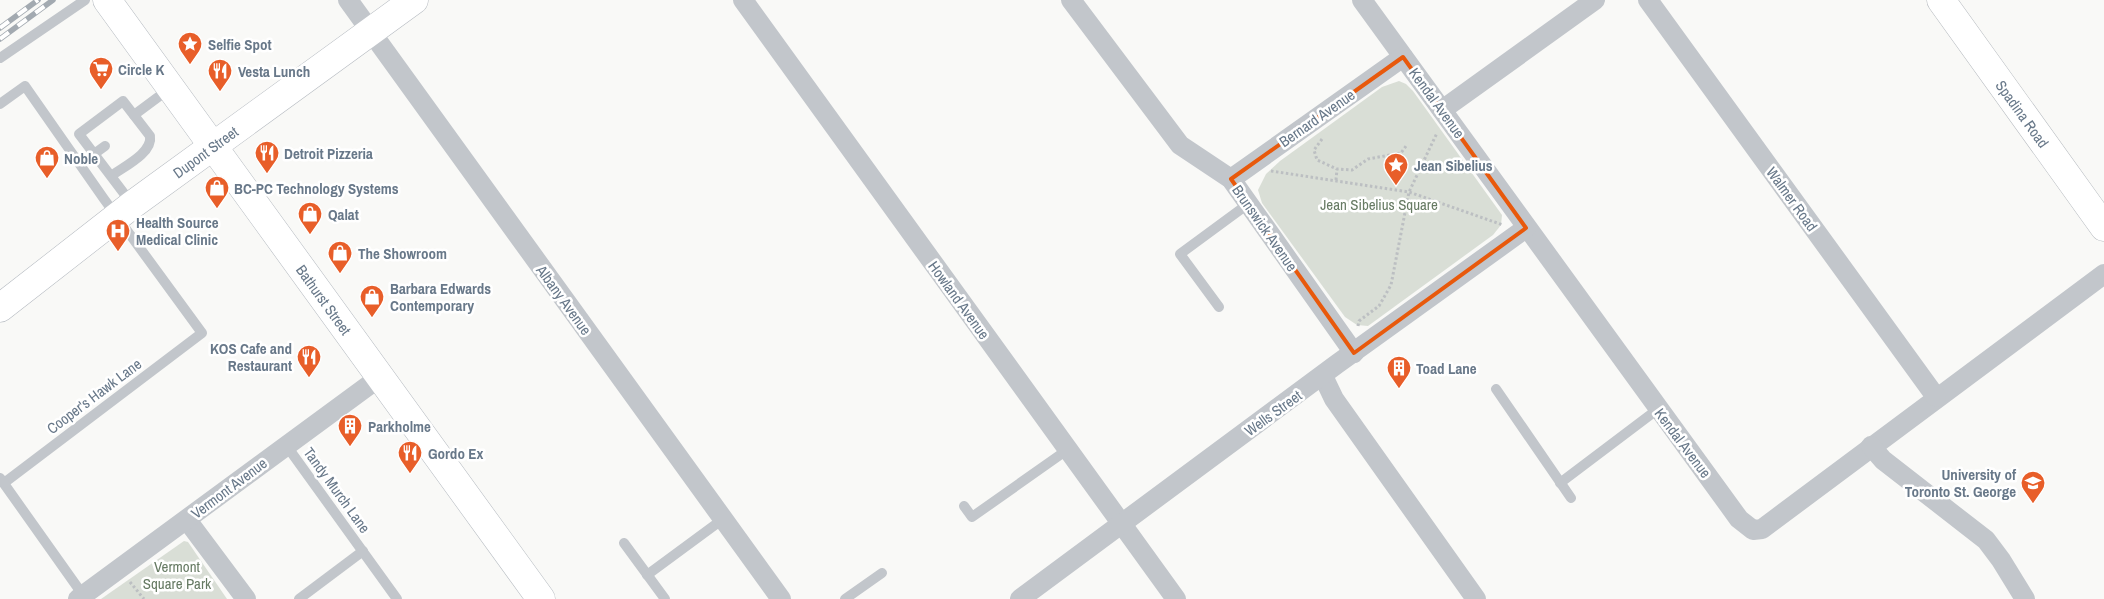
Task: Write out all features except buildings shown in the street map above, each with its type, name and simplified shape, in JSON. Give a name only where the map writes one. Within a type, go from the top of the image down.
[{"type":"main road","name":"Bathurst Street","points":[[107,0],[541,599]]},
{"type":"main road","name":"Dupont Street","points":[[0,308],[124,211],[414,0]]},
{"type":"main road","name":"Spadina Road","points":[[1941,0],[2104,227]]},
{"type":"street","name":"Albany Avenue","points":[[348,0],[781,599]]},
{"type":"street","name":"Howland Avenue","points":[[742,0],[1176,599]]},
{"type":"street","name":"Brunswick Avenue","points":[[1071,0],[1180,145],[1231,179],[1354,352]]},
{"type":"street","name":"Kendal Avenue","points":[[1362,0],[1403,57],[1442,118],[1526,228],[1739,518],[1753,530],[1762,529],[1936,397],[2104,274]]},
{"type":"street","points":[[1442,118],[1595,0]]},
{"type":"street","name":"Walmer Road","points":[[1648,0],[1936,397]]},
{"type":"street","name":"Bernard Avenue","points":[[1231,179],[1403,57]]},
{"type":"street","name":"Wells Street","points":[[1020,599],[1354,352],[1526,228]]},
{"type":"street","points":[[1323,376],[1334,399],[1476,599]]},
{"type":"street","name":"Vermont Avenue","points":[[80,597],[380,377]]},
{"type":"street","points":[[1871,446],[1883,460],[1986,540],[2025,599]]},
{"type":"street","points":[[187,520],[246,599]]},
{"type":"lane","points":[[0,58],[82,2]]},
{"type":"lane","points":[[0,104],[25,86],[124,211]]},
{"type":"lane","points":[[134,121],[170,88]]},
{"type":"lane","points":[[111,176],[147,149],[151,142],[150,136],[134,121],[123,101],[79,134],[111,176],[124,211]]},
{"type":"lane","points":[[94,154],[105,146]]},
{"type":"lane","points":[[1219,308],[1180,254],[1248,204]]},
{"type":"lane","name":"Cooper's Hawk Lane","points":[[2,480],[202,333],[124,211]]},
{"type":"lane","points":[[1496,389],[1570,498]]},
{"type":"lane","points":[[1560,483],[1658,409]]},
{"type":"lane","name":"Tandy Murch Lane","points":[[286,445],[397,599]]},
{"type":"lane","points":[[964,506],[972,517],[1067,450]]},
{"type":"lane","points":[[2,480],[80,597]]},
{"type":"lane","points":[[647,575],[723,519]]},
{"type":"lane","points":[[624,543],[665,599]]},
{"type":"lane","name":"Tandy Murch Lane","points":[[299,599],[363,551]]},
{"type":"lane","points":[[845,599],[882,572]]},
{"type":"path","points":[[1358,330],[1359,321],[1379,306],[1391,285],[1409,192],[1442,118]]},
{"type":"path","points":[[1322,140],[1314,150],[1314,157],[1337,169],[1352,170],[1368,159],[1401,153],[1406,146]]},
{"type":"path","points":[[1266,169],[1409,192],[1506,226]]},
{"type":"path","points":[[1336,180],[1337,169]]},
{"type":"path","points":[[120,568],[144,599]]},
{"type":"highlighted area","points":[[1403,57],[1526,228],[1354,353],[1231,179]]},
{"type":"green space","name":"Jean Sibelius Square","points":[[1399,81],[1406,84],[1413,91],[1502,215],[1501,225],[1493,235],[1368,326],[1357,325],[1345,317],[1262,203],[1258,190],[1266,174],[1280,161],[1382,87]]},
{"type":"green space","name":"Vermont Square Park","points":[[184,541],[188,542],[227,599],[101,599]]},
{"type":"railway","points":[[0,28],[38,0]]},
{"type":"railway","points":[[0,39],[53,0]]},
{"type":"place","name":"Selfie Spot","points":[[190,65]]},
{"type":"place","name":"Circle K","points":[[101,90]]},
{"type":"place","name":"Vesta Lunch","points":[[220,92]]},
{"type":"place","name":"Detroit Pizzeria","points":[[267,174]]},
{"type":"place","name":"Noble","points":[[47,179]]},
{"type":"place","name":"Jean Sibelius","points":[[1396,186]]},
{"type":"place","name":"BC-PC Technology Systems","points":[[217,209]]},
{"type":"place","name":"Qalat","points":[[310,235]]},
{"type":"place","name":"Health Source Medical Clinic","points":[[118,252]]},
{"type":"place","name":"The Showroom","points":[[340,274]]},
{"type":"place","name":"Barbara Edwards Contemporary","points":[[372,318]]},
{"type":"place","name":"KOS Cafe and Restaurant","points":[[309,378]]},
{"type":"place","name":"Toad Lane","points":[[1399,389]]},
{"type":"place","name":"Parkholme","points":[[350,447]]},
{"type":"place","name":"Gordo Ex","points":[[410,474]]},
{"type":"place","name":"University of Toronto St. George","points":[[2033,504]]}]
